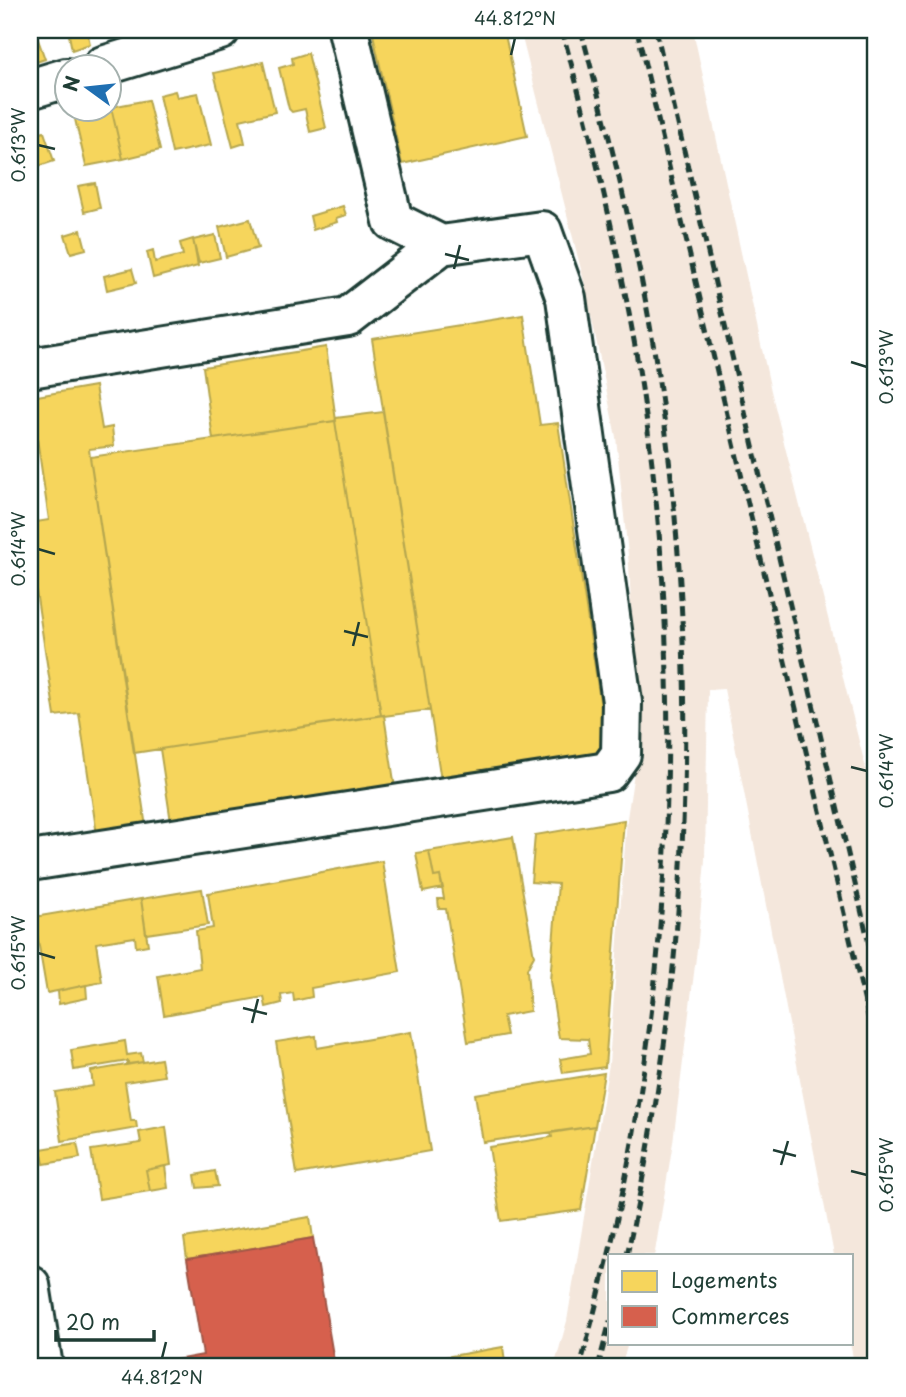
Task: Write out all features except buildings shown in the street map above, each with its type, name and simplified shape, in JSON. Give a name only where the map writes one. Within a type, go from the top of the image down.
[{"type":"street","points":[[122,60],[220,30]]},
{"type":"street","points":[[348,30],[393,221],[441,245]]},
{"type":"street","points":[[30,89],[52,82]]},
{"type":"street","points":[[30,369],[348,317],[441,245],[542,231],[566,298],[622,702],[621,754],[608,772],[30,861]]},
{"type":"street","points":[[30,1285],[43,1367]]},
{"type":"shaded area","points":[[520,30],[693,30],[771,391],[876,809],[876,1367],[855,1367],[850,1344],[853,1344],[853,1254],[834,1254],[724,689],[708,690],[705,860],[698,941],[673,1142],[655,1252],[608,1254],[608,1344],[628,1344],[621,1367],[554,1367],[567,1321],[609,1064],[627,818],[638,747],[629,565],[616,437],[585,285]]},
{"type":"railway","points":[[562,30],[606,205],[641,382],[663,585],[667,687],[663,892],[654,993],[640,1095],[608,1254]]},
{"type":"railway","points":[[581,30],[625,205],[652,337],[673,492],[681,602],[685,711],[677,929],[649,1146],[627,1254]]},
{"type":"railway","points":[[637,30],[876,1050]]},
{"type":"railway","points":[[656,30],[876,974]]},
{"type":"railway","points":[[580,1367],[608,1256]]},
{"type":"railway","points":[[598,1367],[608,1329]]}]
